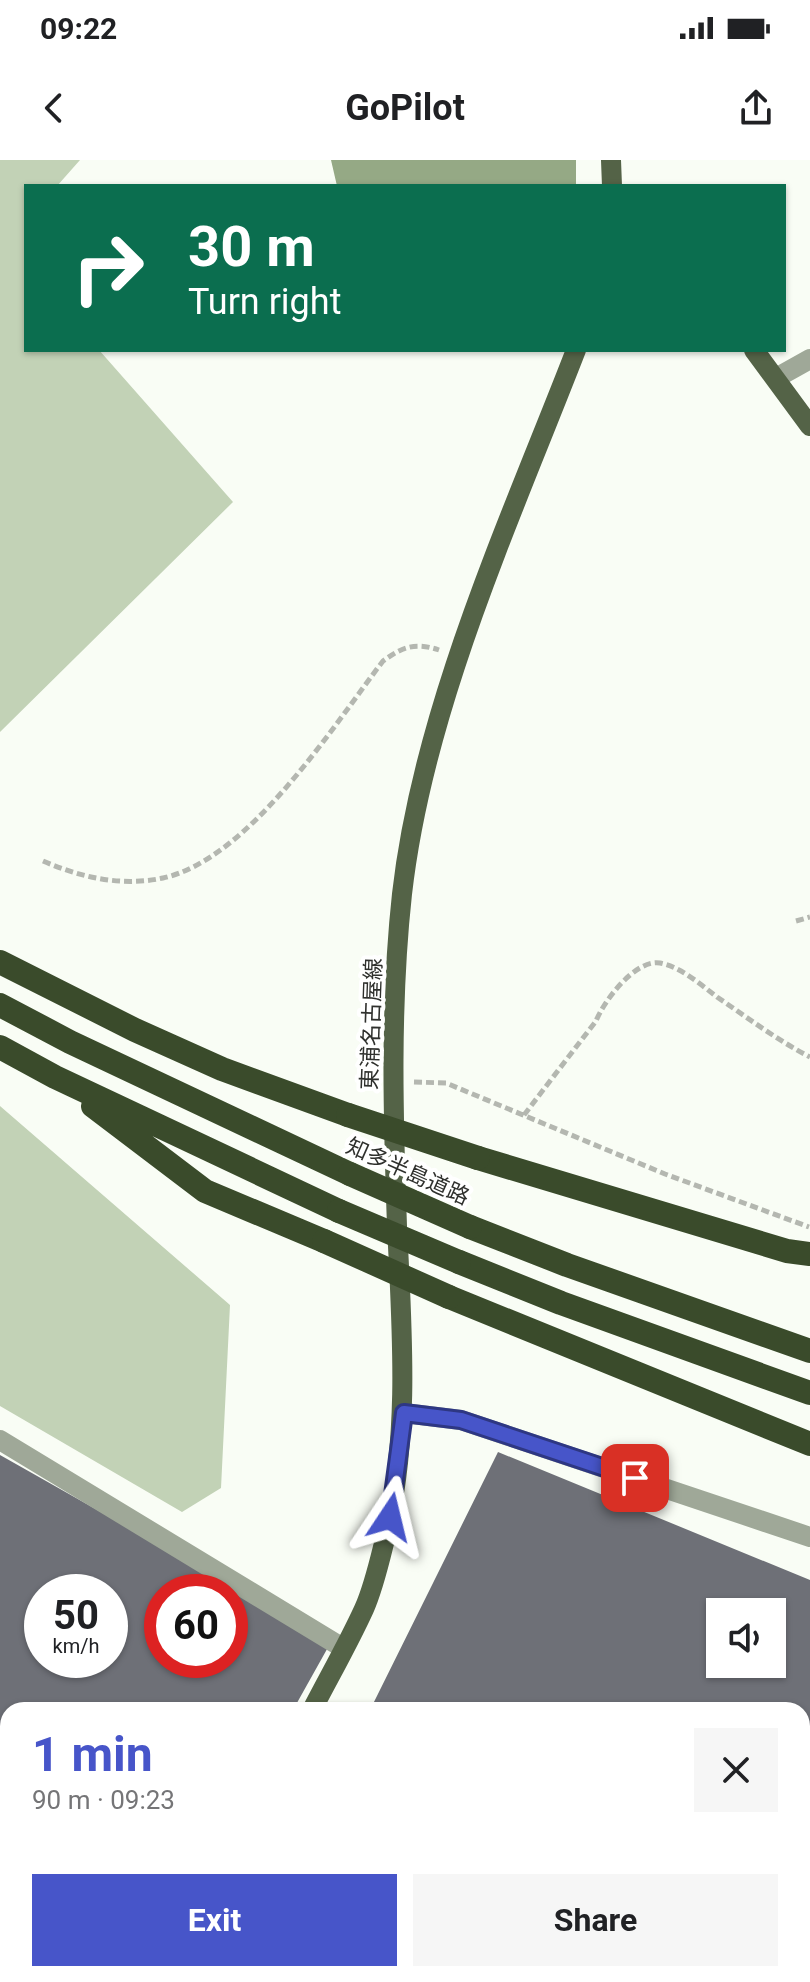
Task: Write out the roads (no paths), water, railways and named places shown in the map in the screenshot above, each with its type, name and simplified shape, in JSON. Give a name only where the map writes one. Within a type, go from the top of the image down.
[{"type":"highway","points":[[0,962],[135,1030],[222,1069],[348,1115],[478,1158],[787,1251],[810,1254]]},
{"type":"highway","name":"知多半島道路","points":[[0,1005],[70,1042],[470,1227],[611,1282],[810,1351]]},
{"type":"highway","points":[[0,1047],[55,1077],[339,1211],[589,1313],[810,1393]]},
{"type":"highway","points":[[55,1077],[205,1191],[449,1297],[810,1444]]},
{"type":"main road","points":[[611,160],[612,184]]},
{"type":"main road","name":"東浦名古屋線","points":[[316,1702],[365,1607],[394,1496],[404,1413],[393,1082],[395,978],[403,890],[419,793],[432,738],[459,657],[575,352]]},
{"type":"main road","points":[[756,352],[810,426]]},
{"type":"street","points":[[776,378],[810,359]]},
{"type":"street","points":[[404,1413],[461,1420],[810,1537]]},
{"type":"street","points":[[0,1440],[343,1648]]}]
